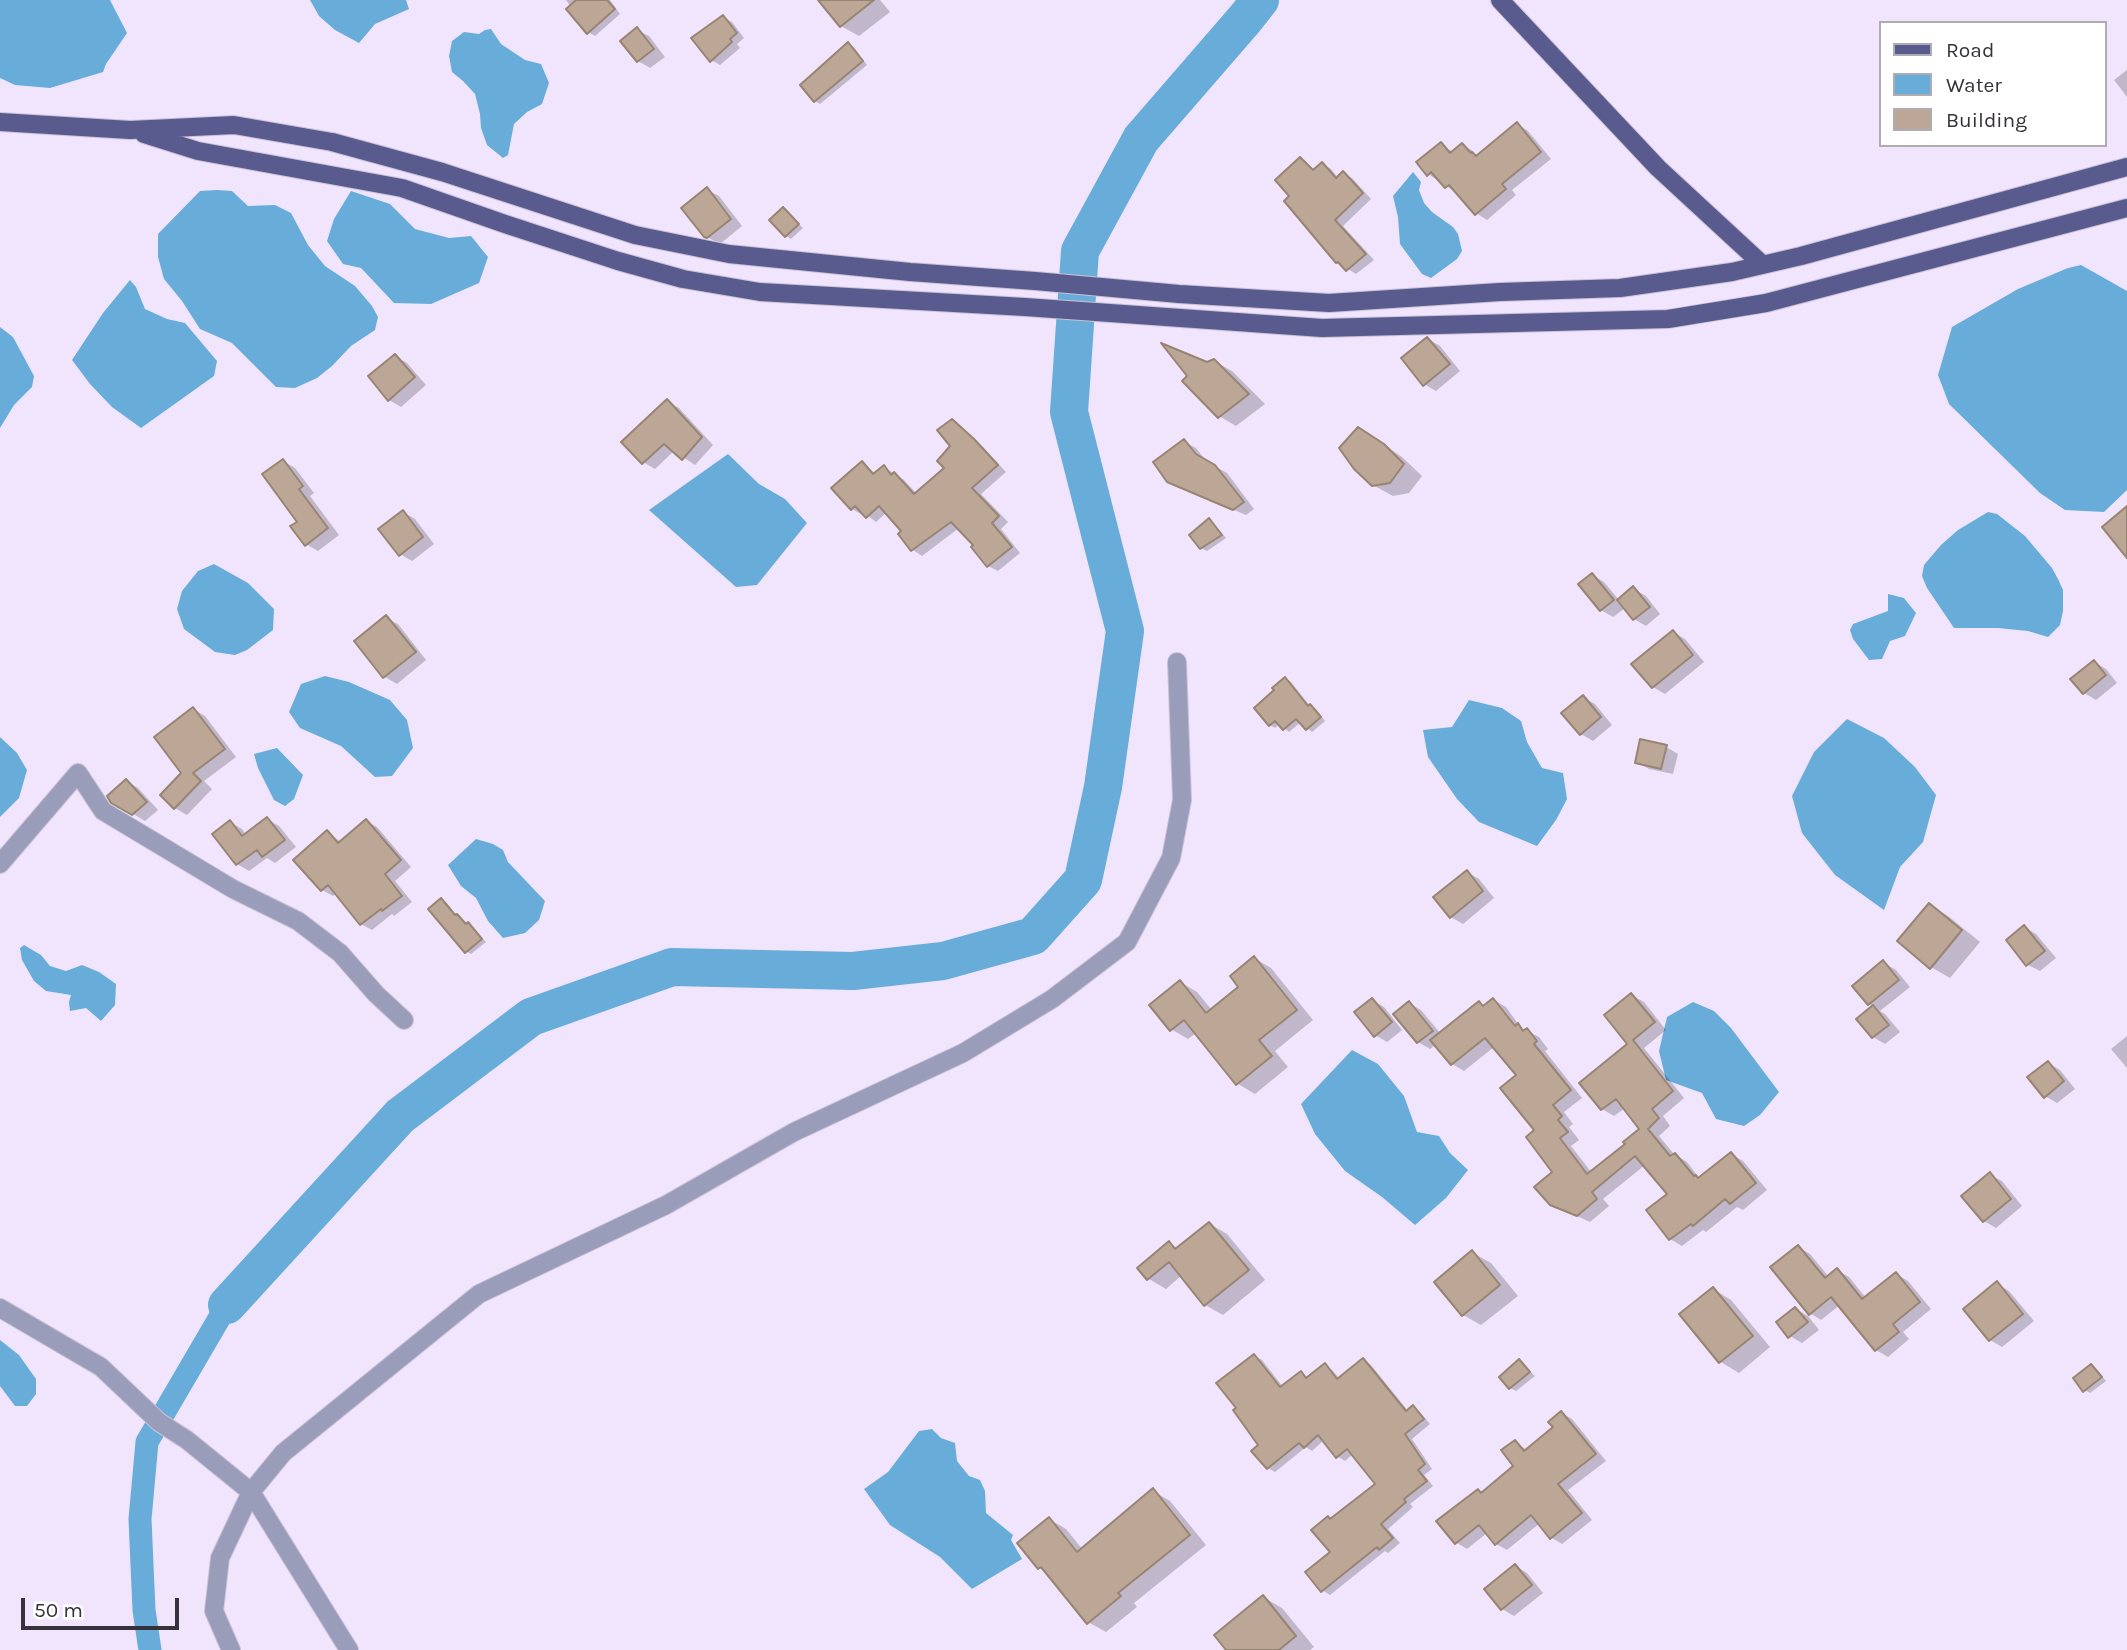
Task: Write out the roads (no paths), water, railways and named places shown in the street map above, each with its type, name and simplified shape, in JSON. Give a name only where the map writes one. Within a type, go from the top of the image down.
[{"type":"main road","points":[[1500,0],[1658,168],[1763,265]]},
{"type":"main road","points":[[0,122],[131,130],[234,125],[332,142],[442,172],[635,235],[729,254],[1179,294],[1329,303],[1500,292],[1620,288],[1732,272],[1801,256],[2127,167]]},
{"type":"main road","points":[[131,130],[198,150],[402,188],[618,261],[683,279],[760,292],[1322,328],[1668,319],[1766,303],[2127,208]]},
{"type":"street","points":[[231,1650],[214,1611],[220,1558],[251,1492],[283,1453],[479,1294],[666,1205],[794,1132],[963,1053],[1052,999],[1127,942],[1171,858],[1182,800],[1177,662]]},
{"type":"street","points":[[0,864],[78,773],[103,811],[233,889],[298,921],[340,953],[376,995],[404,1020]]},
{"type":"street","points":[[0,1308],[101,1367],[159,1422],[187,1440],[251,1492],[349,1650]]},
{"type":"water","points":[[0,0],[110,0],[127,33],[103,72],[50,88],[15,85],[0,78]]},
{"type":"water","points":[[310,0],[406,0],[409,9],[375,24],[359,43],[335,30],[319,16]]},
{"type":"water","points":[[491,29],[501,44],[525,60],[541,64],[549,83],[542,104],[527,112],[514,124],[508,155],[503,158],[487,145],[475,94],[452,72],[449,56],[452,41],[464,32],[479,34]]},
{"type":"water","points":[[1413,172],[1421,182],[1419,190],[1424,203],[1453,227],[1458,234],[1462,251],[1457,259],[1431,278],[1422,274],[1400,244],[1393,196]]},
{"type":"water","points":[[200,191],[232,191],[248,206],[275,205],[291,213],[308,245],[325,266],[355,286],[378,317],[375,330],[351,346],[317,378],[295,388],[276,387],[232,343],[200,329],[164,279],[158,257],[158,234]]},
{"type":"water","points":[[351,191],[390,204],[415,229],[449,238],[471,236],[488,257],[479,283],[431,304],[394,303],[361,268],[343,264],[327,241],[334,219]]},
{"type":"water","points":[[2081,265],[2127,291],[2127,490],[2104,512],[2065,510],[2040,493],[1949,404],[1938,375],[1952,327],[2018,289]]},
{"type":"water","points":[[130,280],[136,287],[145,309],[167,319],[185,323],[217,361],[214,376],[141,428],[112,407],[72,360],[103,313]]},
{"type":"water","points":[[0,327],[13,337],[34,376],[32,387],[14,405],[0,428]]},
{"type":"water","points":[[728,454],[759,484],[785,499],[807,523],[757,585],[736,587],[649,510]]},
{"type":"water","points":[[1988,512],[1997,514],[2025,536],[2058,579],[2063,590],[2063,611],[2060,625],[2048,637],[2028,631],[1998,628],[1954,628],[1927,588],[1922,576],[1924,565],[1958,530]]},
{"type":"water","points":[[214,564],[248,583],[274,609],[273,630],[247,650],[235,655],[215,652],[184,629],[177,609],[182,591],[198,571]]},
{"type":"water","points":[[1888,594],[1904,598],[1916,613],[1905,636],[1890,641],[1882,659],[1869,660],[1853,639],[1850,630],[1853,624],[1888,611]]},
{"type":"water","points":[[325,676],[349,682],[390,700],[407,720],[413,748],[392,776],[375,777],[341,746],[300,728],[289,712],[301,684]]},
{"type":"water","points":[[1469,700],[1502,708],[1521,721],[1527,742],[1542,768],[1563,773],[1567,799],[1537,846],[1479,822],[1457,799],[1428,757],[1423,730],[1452,727]]},
{"type":"water","points":[[1847,719],[1884,738],[1915,767],[1936,795],[1923,842],[1900,867],[1884,910],[1835,875],[1802,833],[1792,796],[1814,752]]},
{"type":"water","points":[[0,737],[17,753],[27,770],[19,798],[0,817]]},
{"type":"water","points":[[277,748],[303,775],[294,799],[285,806],[274,800],[254,754]]},
{"type":"water","points":[[476,839],[503,850],[508,862],[545,901],[539,920],[525,933],[503,938],[488,921],[476,898],[461,886],[448,865]]},
{"type":"water","points":[[24,945],[41,955],[50,966],[66,971],[82,965],[99,972],[116,984],[115,1005],[101,1021],[86,1008],[70,1011],[71,995],[46,991],[34,981],[22,960],[20,948]]},
{"type":"water","points":[[1693,1002],[1714,1011],[1731,1028],[1779,1092],[1760,1115],[1744,1126],[1716,1119],[1702,1093],[1666,1080],[1659,1051],[1667,1017]]},
{"type":"water","points":[[1352,1050],[1378,1064],[1404,1096],[1417,1132],[1439,1136],[1450,1153],[1468,1170],[1446,1198],[1415,1225],[1345,1171],[1315,1134],[1301,1104]]},
{"type":"water","points":[[0,1340],[19,1355],[36,1379],[36,1394],[27,1406],[15,1406],[0,1386]]},
{"type":"water","points":[[932,1429],[941,1438],[955,1443],[957,1461],[969,1476],[980,1480],[985,1491],[986,1513],[1013,1535],[1011,1540],[1022,1559],[972,1589],[940,1557],[890,1525],[864,1489],[888,1472],[919,1431]]},
{"type":"waterway","points":[[227,1305],[400,1116],[531,1017],[672,967],[853,971],[943,961],[1033,936],[1083,880],[1103,787],[1125,631],[1069,412],[1080,251],[1141,139],[1260,0]]},
{"type":"waterway","points":[[150,1650],[144,1610],[140,1519],[147,1442],[227,1305]]}]
